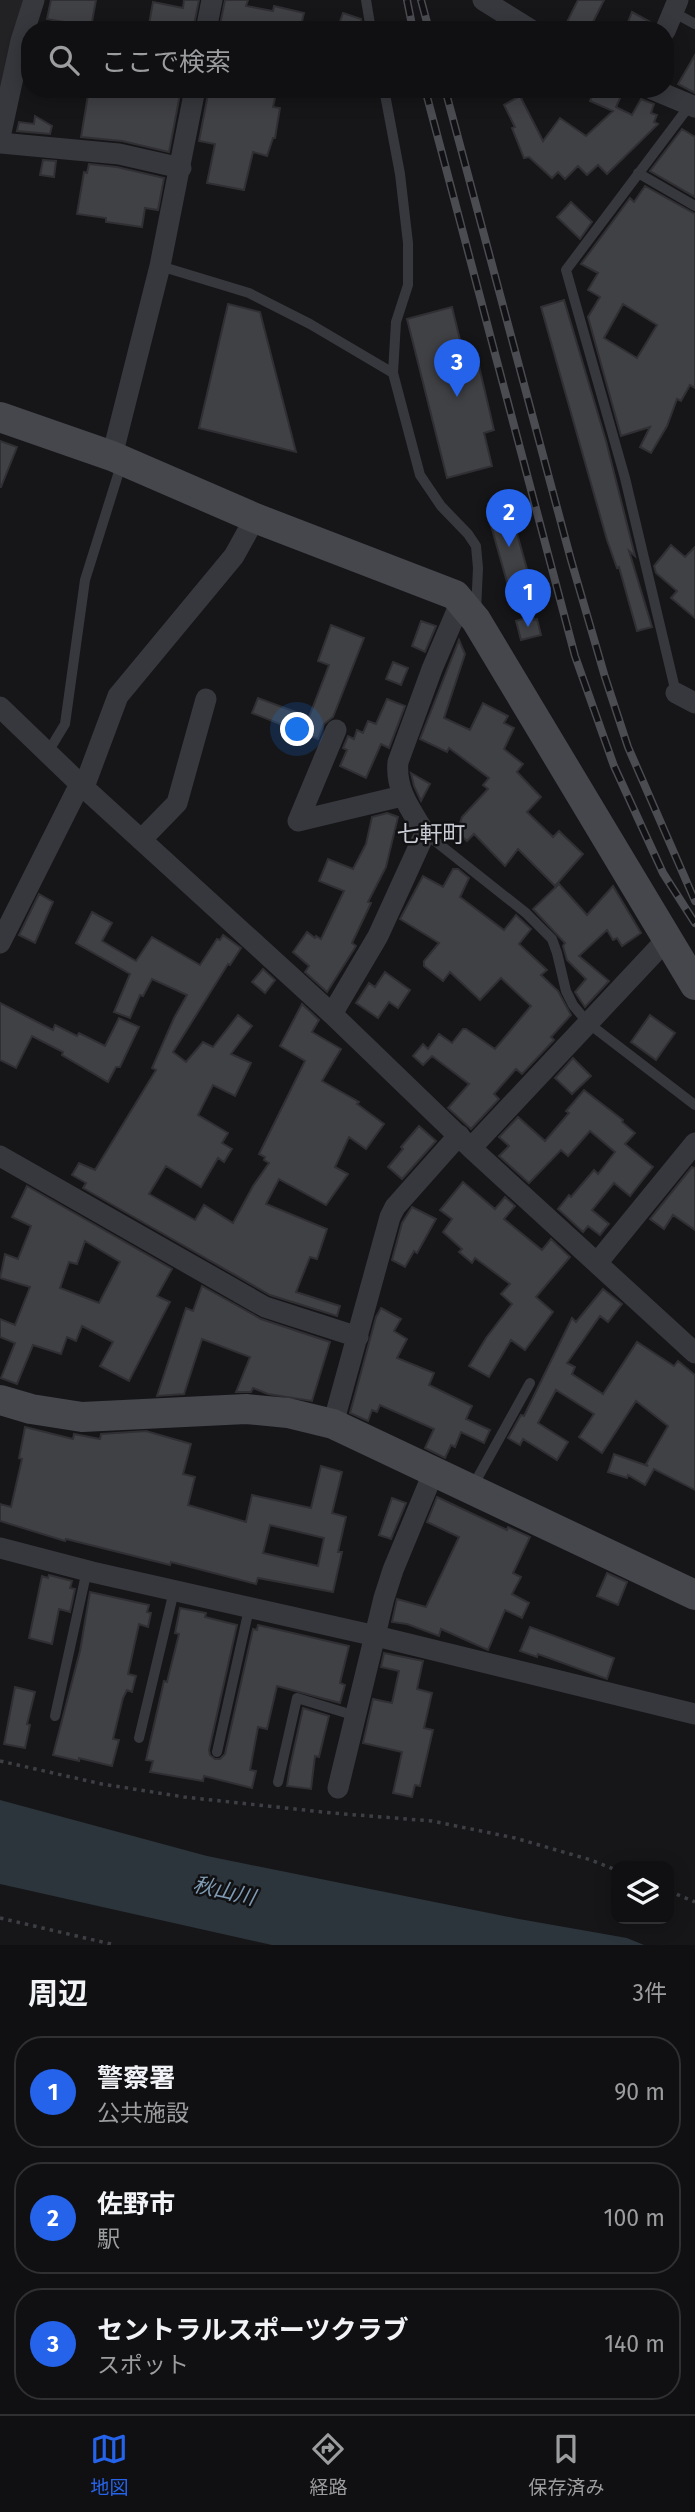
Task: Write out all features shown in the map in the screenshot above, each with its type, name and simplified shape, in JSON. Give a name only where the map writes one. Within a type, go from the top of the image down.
[{"type":"street","points":[[27,21],[34,0]]},
{"type":"street","points":[[208,21],[212,0]]},
{"type":"street","points":[[483,0],[517,21]]},
{"type":"street","points":[[0,137],[21,41]]},
{"type":"street","points":[[117,458],[181,168],[193,98]]},
{"type":"street","points":[[674,98],[693,106]]},
{"type":"street","points":[[0,143],[119,154],[181,168]]},
{"type":"street","points":[[0,417],[117,458],[255,518],[455,595],[468,610],[695,985]]},
{"type":"street","points":[[0,943],[82,786],[118,696],[234,556],[255,518]]},
{"type":"street","points":[[332,1014],[378,936],[425,833],[402,796],[397,776],[398,762],[432,669],[468,610]]},
{"type":"street","points":[[141,840],[177,803],[206,699]]},
{"type":"street","points":[[0,707],[695,1353]]},
{"type":"street","points":[[336,730],[298,821],[402,796]]},
{"type":"street","points":[[333,1424],[395,1207],[588,1023],[667,939]]},
{"type":"street","points":[[597,1263],[695,1143]]},
{"type":"street","points":[[0,1156],[265,1307],[358,1337]]},
{"type":"street","points":[[0,1400],[31,1409],[82,1417],[246,1409],[288,1413],[333,1424],[695,1595]]},
{"type":"street","points":[[338,1788],[393,1570],[434,1471]]},
{"type":"street","points":[[0,1548],[695,1714]]},
{"type":"lane","points":[[366,0],[370,21]]},
{"type":"lane","points":[[670,11],[695,24]]},
{"type":"lane","points":[[386,98],[400,174],[408,243],[408,285],[396,322],[393,373],[420,475],[441,506],[476,546],[478,568],[468,610]]},
{"type":"lane","points":[[685,698],[566,270],[638,173],[693,106]]},
{"type":"lane","points":[[638,173],[695,206]]},
{"type":"lane","points":[[160,265],[249,293],[310,324],[393,373]]},
{"type":"lane","points":[[48,752],[65,724],[85,580],[117,458]]},
{"type":"lane","points":[[425,833],[526,913],[552,939],[558,953],[566,991],[588,1023],[695,1105]]},
{"type":"lane","points":[[471,1489],[530,1383]]},
{"type":"lane","points":[[55,1716],[87,1570]]},
{"type":"lane","points":[[139,1738],[174,1591]]},
{"type":"lane","points":[[217,1752],[249,1609]]},
{"type":"lane","points":[[278,1782],[297,1698],[356,1716]]},
{"type":"path","points":[[0,1761],[102,1784],[184,1797],[432,1821],[515,1838],[611,1868]]},
{"type":"path","points":[[674,1893],[695,1902]]},
{"type":"path","points":[[0,1918],[115,1945]]},
{"type":"shaded area","points":[[0,0],[27,0],[21,21],[0,110]]},
{"type":"water","name":"秋山川","points":[[0,1800],[207,1856],[627,1938],[644,1945],[272,1945],[0,1884]]},
{"type":"building","points":[[51,0],[96,0],[92,21],[47,19]]},
{"type":"building","points":[[184,0],[199,0],[195,21],[150,21],[153,2],[183,8]]},
{"type":"building","points":[[225,0],[248,0],[246,6],[273,11],[274,6],[304,13],[302,21],[221,21]]},
{"type":"building","points":[[578,0],[604,0],[594,21],[568,21]]},
{"type":"building","points":[[632,12],[648,21],[628,21]]},
{"type":"building","points":[[343,13],[361,21],[340,21]]},
{"type":"building","points":[[695,55],[695,93],[678,84]]},
{"type":"building","points":[[88,98],[179,98],[169,152],[122,141],[81,137]]},
{"type":"building","points":[[207,98],[275,98],[273,107],[280,108],[275,138],[267,156],[253,152],[244,190],[207,183],[215,144],[199,141]]},
{"type":"building","points":[[521,98],[543,141],[560,118],[586,136],[613,111],[590,101],[591,98],[620,98],[616,107],[632,115],[641,99],[654,104],[651,113],[657,115],[654,122],[658,124],[607,174],[598,165],[587,175],[578,166],[565,179],[558,172],[552,178],[529,157],[524,158],[512,128],[515,127],[504,105]]},
{"type":"building","points":[[35,116],[52,126],[50,134],[17,131],[19,122],[34,124]]},
{"type":"building","points":[[682,129],[695,137],[695,197],[650,171]]},
{"type":"building","points":[[43,160],[56,161],[54,177],[40,175]]},
{"type":"building","points":[[89,164],[117,167],[164,178],[158,210],[145,208],[142,227],[106,222],[106,218],[77,214],[84,172],[87,173]]},
{"type":"building","points":[[645,186],[695,214],[695,388],[690,385],[681,401],[677,399],[667,426],[651,453],[640,447],[650,427],[621,436],[588,317],[600,297],[588,290],[598,273],[581,264],[630,198],[634,202]],"holes":[[[623,304],[657,325],[637,358],[604,338]]]},
{"type":"building","points":[[571,202],[592,222],[580,239],[557,217]]},
{"type":"building","points":[[564,300],[606,441],[635,556],[629,551],[652,627],[637,631],[619,567],[617,568],[607,540],[541,307]]},
{"type":"building","points":[[228,304],[260,312],[296,452],[199,428]]},
{"type":"building","points":[[452,307],[466,365],[478,362],[494,430],[484,433],[492,466],[447,478],[407,319]]},
{"type":"building","points":[[0,441],[17,447],[1,487],[0,487]]},
{"type":"building","points":[[510,509],[529,576],[507,582],[488,515]]},
{"type":"building","points":[[671,545],[685,557],[695,547],[695,618],[671,598],[677,591],[656,573],[654,566]]},
{"type":"building","points":[[533,616],[534,620],[537,619],[541,635],[521,640],[516,621]]},
{"type":"building","points":[[421,621],[436,626],[425,652],[412,646]]},
{"type":"building","points":[[331,625],[364,638],[333,717],[324,724],[318,739],[252,713],[258,698],[309,717],[329,665],[318,661]]},
{"type":"building","points":[[459,640],[465,654],[444,718],[470,730],[483,703],[508,716],[504,723],[514,728],[504,749],[523,764],[517,772],[541,797],[527,812],[553,837],[559,831],[583,854],[555,886],[518,849],[505,866],[474,834],[467,841],[457,832],[462,817],[488,789],[483,785],[489,778],[449,748],[447,752],[420,739]]},
{"type":"building","points":[[393,662],[408,668],[401,685],[386,679]]},
{"type":"building","points":[[387,699],[405,706],[389,748],[381,744],[366,778],[340,766],[347,750],[343,748],[348,736],[354,739],[357,730],[363,733],[368,721],[376,724]]},
{"type":"building","points":[[411,773],[430,784],[421,801],[414,786]]},
{"type":"building","points":[[387,813],[398,817],[386,867],[368,902],[371,903],[352,943],[356,946],[327,992],[305,972],[309,966],[293,952],[307,932],[321,939],[344,891],[319,881],[328,859],[353,869],[366,844],[372,817]]},
{"type":"building","points":[[453,869],[458,869],[469,878],[460,897],[504,930],[516,915],[531,929],[519,944],[547,970],[541,975],[558,991],[571,1015],[551,1037],[554,1040],[522,1074],[516,1069],[494,1094],[499,1099],[471,1129],[448,1108],[469,1084],[432,1056],[423,1065],[413,1056],[423,1044],[428,1049],[439,1034],[452,1043],[463,1029],[495,1049],[531,1006],[501,978],[480,1000],[450,972],[443,981],[424,966],[424,961],[439,943],[400,919],[423,876],[443,887]]},
{"type":"building","points":[[559,884],[587,915],[613,886],[641,933],[622,946],[617,938],[613,940],[607,930],[579,956],[609,981],[585,1007],[575,992],[586,979],[567,960],[563,946],[565,943],[533,909]]},
{"type":"building","points":[[39,894],[53,902],[35,943],[19,935]]},
{"type":"building","points":[[92,912],[112,923],[102,941],[136,961],[152,937],[200,965],[217,939],[220,940],[223,935],[241,948],[230,965],[228,964],[173,1052],[186,1062],[203,1042],[213,1047],[238,1015],[252,1026],[231,1054],[251,1063],[235,1096],[213,1085],[198,1115],[228,1133],[222,1143],[232,1149],[224,1162],[218,1158],[201,1187],[166,1166],[149,1194],[195,1220],[204,1205],[233,1223],[269,1163],[259,1154],[305,1061],[280,1046],[302,1004],[319,1020],[312,1032],[341,1049],[322,1081],[359,1102],[357,1104],[384,1124],[366,1149],[349,1137],[335,1167],[348,1174],[326,1205],[279,1179],[266,1204],[327,1229],[317,1259],[310,1257],[296,1292],[340,1306],[337,1316],[270,1295],[83,1188],[86,1183],[72,1175],[79,1163],[95,1170],[156,1070],[152,1068],[187,995],[152,979],[143,996],[140,995],[130,1018],[114,1012],[130,974],[76,943]]},
{"type":"building","points":[[263,969],[275,980],[265,993],[252,982]]},
{"type":"building","points":[[385,972],[410,990],[398,1008],[389,1002],[378,1018],[356,1003],[369,983],[375,987]]},
{"type":"building","points":[[0,1003],[53,1030],[55,1025],[105,1046],[119,1018],[139,1027],[120,1067],[116,1067],[108,1082],[62,1055],[63,1052],[32,1036],[16,1068],[0,1060]]},
{"type":"building","points":[[650,1015],[675,1033],[656,1060],[631,1042]]},
{"type":"building","points":[[573,1058],[591,1076],[572,1094],[555,1078]]},
{"type":"building","points":[[584,1090],[623,1120],[635,1133],[625,1144],[653,1167],[630,1196],[614,1183],[592,1210],[609,1224],[600,1235],[588,1226],[583,1232],[558,1209],[594,1170],[598,1174],[615,1152],[590,1131],[568,1156],[561,1150],[529,1183],[499,1156],[509,1146],[499,1137],[518,1117],[545,1141]]},
{"type":"building","points":[[419,1126],[436,1141],[402,1179],[388,1167]]},
{"type":"building","points":[[692,1167],[695,1168],[695,1230],[673,1215],[664,1229],[650,1219]]},
{"type":"building","points":[[463,1182],[495,1209],[505,1197],[515,1206],[504,1219],[542,1250],[551,1239],[570,1257],[536,1297],[553,1312],[525,1350],[511,1340],[489,1377],[469,1366],[512,1304],[501,1294],[510,1284],[475,1258],[472,1263],[459,1252],[462,1249],[443,1232],[452,1219],[440,1210]]},
{"type":"building","points":[[27,1186],[172,1269],[157,1296],[170,1302],[129,1381],[100,1366],[113,1342],[82,1326],[76,1341],[67,1337],[61,1354],[33,1345],[17,1384],[1,1378],[15,1343],[0,1337],[0,1319],[15,1325],[30,1287],[0,1278],[5,1254],[18,1259],[31,1226],[12,1217]],"holes":[[[85,1241],[120,1262],[99,1303],[60,1288],[69,1262],[77,1264]]]},
{"type":"building","points":[[412,1207],[436,1219],[417,1253],[414,1251],[405,1267],[392,1260],[402,1223]]},
{"type":"building","points":[[202,1286],[261,1319],[330,1342],[312,1401],[268,1394],[253,1388],[251,1392],[236,1392],[250,1357],[202,1339],[184,1394],[157,1396],[186,1308],[193,1311]]},
{"type":"building","points":[[603,1289],[622,1304],[608,1322],[600,1316],[567,1363],[575,1367],[572,1374],[603,1394],[637,1342],[674,1366],[678,1361],[695,1375],[695,1490],[654,1469],[645,1485],[628,1475],[627,1478],[608,1472],[614,1454],[648,1466],[646,1464],[668,1426],[636,1401],[602,1453],[579,1437],[594,1414],[556,1390],[538,1423],[568,1442],[557,1460],[523,1439],[520,1445],[508,1438],[521,1415],[524,1416],[572,1318],[576,1322]]},
{"type":"building","points":[[381,1308],[401,1319],[394,1331],[407,1339],[397,1358],[434,1373],[429,1385],[472,1406],[466,1419],[490,1430],[484,1443],[461,1432],[455,1447],[451,1445],[445,1458],[425,1448],[434,1429],[380,1405],[377,1412],[372,1410],[368,1421],[350,1413],[376,1317]]},
{"type":"building","points":[[25,1427],[73,1439],[74,1434],[100,1439],[101,1434],[146,1431],[191,1444],[183,1474],[195,1477],[188,1505],[246,1522],[252,1495],[311,1508],[321,1466],[342,1472],[332,1513],[346,1517],[333,1592],[258,1578],[256,1584],[171,1562],[170,1565],[66,1539],[65,1541],[0,1521],[0,1504],[11,1507],[22,1459],[19,1458]],"holes":[[[270,1525],[324,1538],[318,1566],[263,1553]]]},
{"type":"building","points":[[437,1497],[507,1530],[508,1527],[530,1537],[513,1573],[521,1577],[512,1594],[529,1603],[522,1618],[505,1610],[488,1650],[441,1629],[439,1636],[407,1624],[392,1622],[397,1599],[426,1607],[459,1537],[427,1522]]},
{"type":"building","points":[[392,1498],[406,1503],[391,1539],[379,1535]]},
{"type":"building","points":[[607,1573],[627,1582],[618,1605],[597,1596]]},
{"type":"building","points":[[49,1575],[72,1581],[70,1588],[75,1589],[70,1612],[59,1609],[52,1644],[29,1638],[42,1576],[48,1578]]},
{"type":"building","points":[[90,1592],[149,1605],[147,1612],[151,1613],[148,1627],[139,1624],[128,1674],[136,1676],[132,1692],[127,1690],[123,1698],[113,1739],[119,1740],[112,1766],[53,1755],[80,1651]]},
{"type":"building","points":[[180,1608],[206,1613],[205,1617],[237,1625],[209,1750],[215,1759],[220,1759],[225,1754],[253,1629],[257,1630],[258,1625],[349,1646],[340,1683],[345,1685],[340,1703],[277,1686],[267,1729],[258,1727],[250,1770],[256,1771],[252,1788],[204,1776],[203,1781],[150,1772],[153,1761],[146,1760],[164,1681],[167,1682],[179,1634],[175,1633]]},
{"type":"building","points":[[530,1627],[614,1658],[607,1679],[538,1654],[537,1657],[520,1651]]},
{"type":"building","points":[[384,1653],[423,1661],[417,1689],[432,1693],[424,1728],[433,1730],[420,1786],[415,1785],[412,1797],[393,1793],[402,1752],[363,1743],[373,1699],[392,1703],[399,1671],[381,1667]]},
{"type":"building","points":[[15,1687],[35,1692],[27,1724],[30,1725],[25,1748],[4,1744]]},
{"type":"building","points":[[303,1708],[329,1716],[319,1757],[315,1756],[311,1789],[287,1786]]},
{"type":"railway","points":[[407,0],[411,21]]},
{"type":"railway","points":[[421,0],[427,21]]},
{"type":"railway","points":[[427,98],[575,656],[614,766],[663,873],[695,923]]},
{"type":"railway","points":[[447,98],[605,677],[628,747],[695,901]]},
{"type":"place","name":"セントラルスポーツクラブ","points":[[457,397]]},
{"type":"place","name":"佐野市","points":[[509,547]]},
{"type":"place","name":"警察署","points":[[528,627]]},
{"type":"district","name":"七軒町","points":[[431,834]]}]
